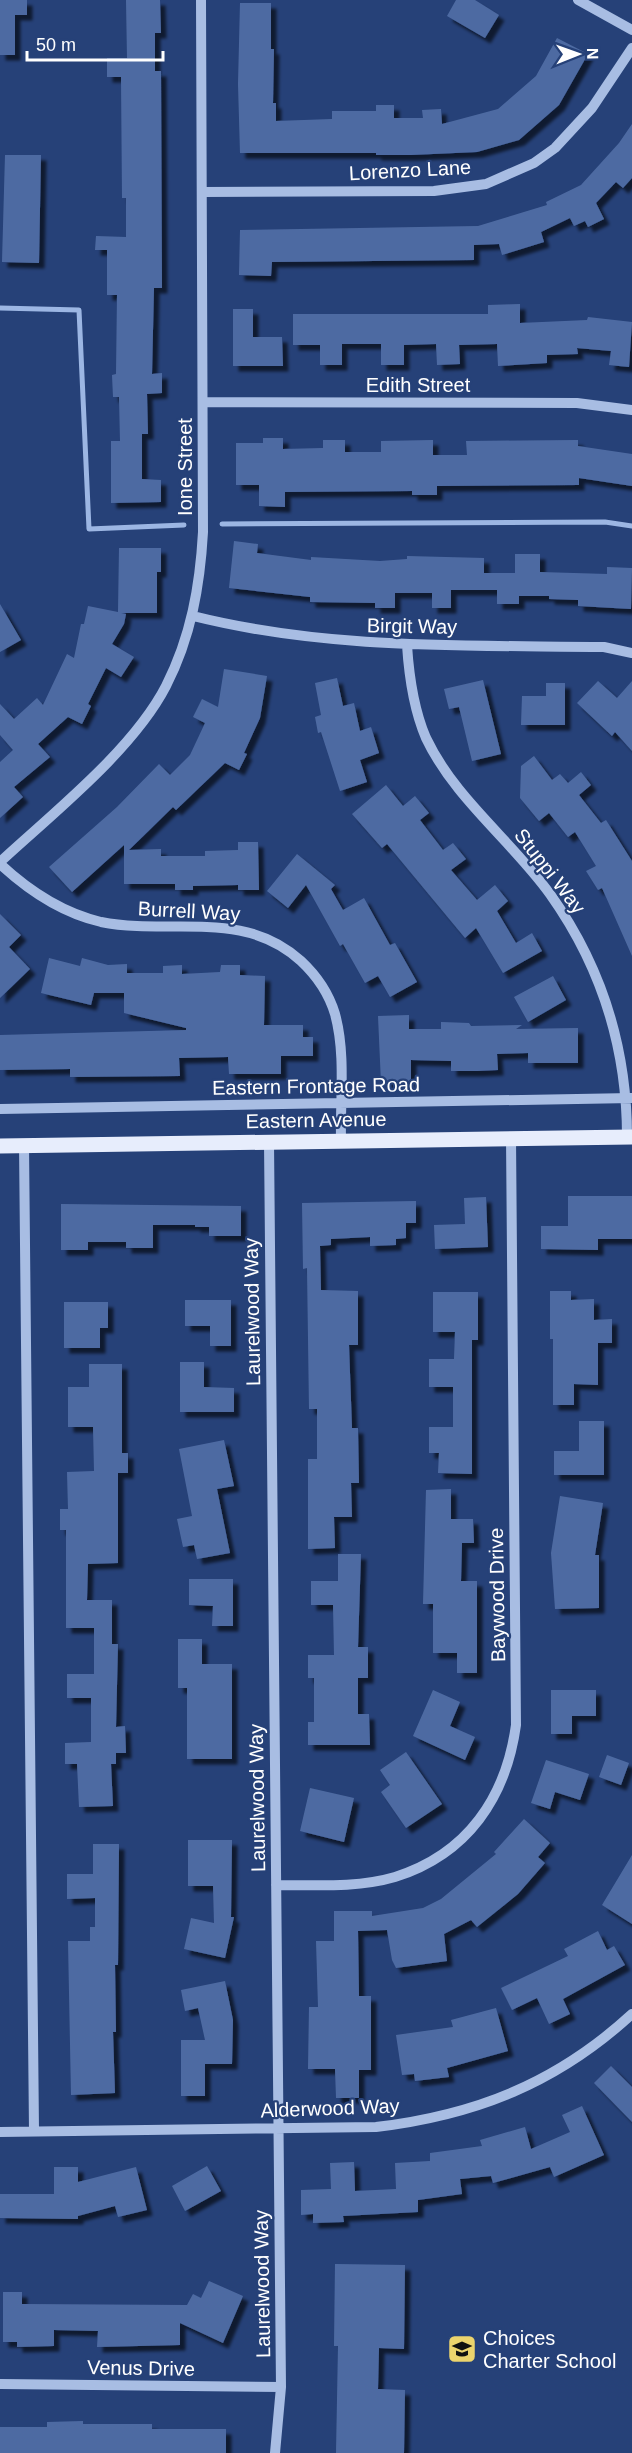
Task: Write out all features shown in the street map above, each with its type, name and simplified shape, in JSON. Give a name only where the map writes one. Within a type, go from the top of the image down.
[{"type":"main road","name":"Eastern Avenue","points":[[0,1146],[630,1137]]},
{"type":"street","name":"Ione Street","points":[[0,863],[88,780],[145,716],[165,687],[193,616],[201,574],[203,532],[201,0]]},
{"type":"street","points":[[578,0],[632,30]]},
{"type":"street","name":"Lorenzo Lane","points":[[202,192],[434,191],[486,184],[534,163],[555,148],[592,108],[632,48]]},
{"type":"street","name":"Edith Street","points":[[204,402],[577,403],[632,410]]},
{"type":"street","name":"Birgit Way","points":[[193,616],[273,634],[367,644],[604,647],[632,653]]},
{"type":"street","name":"Stuppi Way","points":[[407,645],[414,702],[426,737],[441,765],[459,790],[548,892],[584,948],[614,1023],[629,1098],[630,1137]]},
{"type":"street","name":"Burrell Way","points":[[0,863],[20,883],[46,900],[91,919],[142,927],[217,927],[243,930],[268,938],[290,951],[309,968],[324,989],[334,1013],[340,1038],[341,1141]]},
{"type":"street","name":"Eastern Frontage Road","points":[[0,1109],[629,1098]]},
{"type":"street","name":"Baywood Drive","points":[[276,1885],[365,1883],[394,1877],[422,1866],[462,1838],[488,1809],[502,1782],[512,1754],[516,1725],[511,1138]]},
{"type":"street","name":"Laurelwood Way","points":[[268,1142],[282,2387],[275,2453]]},
{"type":"street","points":[[24,1145],[34,2131]]},
{"type":"street","name":"Alderwood Way","points":[[0,2132],[376,2127],[418,2122],[460,2113],[500,2099],[539,2081],[576,2060],[632,2014]]},
{"type":"street","name":"Venus Drive","points":[[0,2384],[282,2387]]},
{"type":"building","points":[[0,0],[27,0],[27,15],[15,15],[15,55],[0,55]]},
{"type":"building","points":[[126,0],[160,0],[161,33],[155,33],[155,71],[161,71],[162,288],[154,288],[152,374],[162,373],[162,393],[147,394],[148,434],[142,434],[142,479],[161,480],[161,502],[111,503],[111,441],[120,441],[119,397],[113,397],[112,375],[116,374],[117,295],[107,295],[107,250],[95,250],[96,236],[126,237],[126,198],[122,198],[121,77],[107,77],[107,58],[127,58]]},
{"type":"building","points":[[456,0],[475,0],[499,15],[485,38],[447,16]]},
{"type":"building","points":[[240,3],[271,3],[271,49],[274,49],[273,103],[276,103],[276,121],[332,119],[332,111],[376,111],[376,105],[394,105],[394,118],[423,118],[422,110],[441,109],[442,124],[498,109],[536,76],[557,38],[588,54],[559,105],[519,140],[477,152],[411,155],[240,153],[238,84]]},
{"type":"building","points":[[632,124],[632,178],[623,188],[616,182],[596,203],[604,219],[588,227],[585,221],[574,226],[570,218],[541,232],[544,242],[502,255],[499,244],[474,245],[474,260],[272,262],[271,276],[239,275],[240,230],[478,226],[547,205],[546,202],[581,185],[619,143]]},
{"type":"building","points":[[5,155],[41,155],[39,263],[2,262]]},
{"type":"building","points":[[520,304],[520,323],[587,320],[588,317],[632,322],[629,367],[609,365],[611,351],[577,348],[578,354],[547,355],[547,363],[498,366],[497,344],[459,345],[460,364],[437,365],[436,344],[404,345],[404,365],[381,365],[381,344],[342,344],[342,365],[320,365],[320,345],[293,345],[293,314],[488,314],[488,305]]},
{"type":"building","points":[[233,309],[253,309],[253,337],[282,337],[283,366],[233,366]]},
{"type":"building","points":[[263,438],[283,438],[283,449],[323,448],[323,440],[345,440],[345,452],[381,452],[381,441],[433,440],[433,455],[467,455],[466,441],[578,440],[578,446],[632,454],[632,486],[579,478],[579,485],[437,486],[437,495],[412,495],[412,491],[285,492],[285,507],[259,506],[259,485],[236,485],[236,443],[263,443]]},
{"type":"building","points":[[234,541],[258,544],[257,553],[311,560],[311,557],[380,561],[407,559],[407,556],[484,558],[484,573],[515,573],[515,554],[540,554],[540,572],[607,574],[607,567],[632,568],[631,609],[578,606],[578,600],[549,599],[549,596],[519,596],[519,604],[497,604],[497,590],[451,590],[451,608],[432,608],[432,593],[395,593],[395,608],[375,608],[375,603],[310,602],[310,597],[229,588]]},
{"type":"building","points":[[119,548],[161,548],[161,572],[157,572],[157,613],[121,613],[126,614],[124,624],[112,644],[134,657],[121,677],[106,668],[88,704],[91,706],[82,724],[68,717],[38,744],[50,757],[14,787],[23,797],[0,818],[0,762],[13,750],[0,735],[0,704],[14,719],[37,698],[43,705],[67,654],[74,658],[81,624],[84,624],[88,606],[118,612]]},
{"type":"building","points":[[0,604],[21,640],[0,652]]},
{"type":"building","points":[[224,669],[267,676],[260,718],[239,770],[225,763],[176,810],[173,807],[129,850],[161,849],[161,856],[205,856],[205,851],[238,850],[238,842],[258,842],[259,890],[238,890],[238,885],[193,886],[193,890],[175,890],[175,884],[124,884],[124,845],[72,892],[49,867],[117,807],[159,764],[170,775],[190,755],[205,723],[193,717],[202,699],[218,707]]},
{"type":"building","points":[[337,678],[343,706],[354,703],[360,731],[371,727],[379,753],[360,760],[367,782],[340,791],[321,732],[318,733],[315,717],[321,715],[315,683]]},
{"type":"building","points":[[483,680],[501,754],[472,761],[459,707],[449,709],[444,689]]},
{"type":"building","points":[[598,681],[617,698],[632,681],[632,751],[615,732],[612,736],[577,703]]},
{"type":"building","points":[[546,683],[565,683],[565,725],[521,725],[522,696],[546,696]]},
{"type":"building","points":[[534,756],[552,780],[560,774],[568,783],[581,772],[591,785],[579,795],[601,823],[606,820],[632,861],[632,956],[602,888],[598,890],[586,871],[596,866],[575,832],[568,837],[549,813],[539,821],[520,798],[521,766]]},
{"type":"building","points":[[386,785],[403,806],[415,796],[429,813],[420,820],[443,850],[453,843],[466,859],[451,870],[477,900],[495,885],[508,901],[497,911],[516,943],[532,933],[542,951],[503,973],[476,928],[465,938],[387,844],[382,848],[352,814]]},
{"type":"building","points":[[297,854],[335,885],[331,889],[343,910],[364,898],[390,945],[395,943],[417,982],[390,997],[378,976],[365,983],[343,944],[340,946],[306,885],[288,908],[267,891]]},
{"type":"building","points":[[0,914],[21,935],[9,947],[30,969],[0,998]]},
{"type":"building","points":[[49,958],[80,966],[82,958],[108,965],[127,964],[127,973],[163,973],[163,966],[182,965],[182,974],[220,972],[221,965],[240,965],[240,975],[265,976],[264,1025],[303,1025],[303,1037],[313,1037],[313,1056],[281,1056],[281,1074],[229,1074],[228,1057],[179,1058],[180,1076],[70,1077],[70,1069],[0,1070],[0,1035],[186,1030],[186,1028],[124,1013],[124,993],[94,993],[91,1005],[41,993]]},
{"type":"building","points":[[553,976],[566,1000],[528,1022],[514,997]]},
{"type":"building","points":[[409,1015],[409,1029],[441,1029],[441,1022],[469,1023],[471,1026],[522,1025],[516,1029],[578,1028],[578,1063],[528,1063],[528,1053],[497,1054],[498,1070],[451,1071],[451,1061],[411,1060],[411,1081],[381,1083],[378,1016]]},
{"type":"building","points":[[568,1196],[632,1196],[632,1239],[598,1239],[598,1250],[541,1249],[541,1226],[568,1226]]},
{"type":"building","points":[[486,1197],[488,1247],[435,1249],[434,1225],[465,1224],[464,1198]]},
{"type":"building","points":[[416,1201],[416,1223],[406,1223],[406,1238],[396,1239],[396,1245],[370,1246],[370,1237],[331,1239],[331,1245],[320,1246],[321,1290],[358,1291],[358,1345],[349,1345],[352,1428],[358,1428],[359,1483],[351,1483],[352,1517],[334,1517],[335,1548],[308,1549],[308,1459],[317,1459],[317,1409],[309,1409],[307,1268],[303,1269],[302,1203]]},
{"type":"building","points":[[61,1204],[241,1206],[241,1236],[209,1236],[209,1227],[195,1227],[195,1225],[153,1225],[153,1248],[126,1248],[126,1242],[88,1242],[88,1250],[61,1250]]},
{"type":"building","points":[[550,1291],[571,1291],[571,1300],[594,1299],[594,1320],[612,1319],[612,1343],[598,1343],[598,1385],[574,1384],[574,1405],[553,1405]]},
{"type":"building","points":[[433,1292],[478,1292],[478,1340],[472,1340],[472,1474],[438,1473],[439,1453],[429,1453],[429,1427],[453,1427],[453,1387],[429,1387],[429,1359],[454,1359],[455,1332],[433,1332]]},
{"type":"building","points":[[185,1300],[231,1300],[231,1346],[210,1346],[210,1326],[185,1326]]},
{"type":"building","points":[[64,1302],[108,1302],[108,1328],[100,1328],[100,1348],[64,1348]]},
{"type":"building","points":[[180,1362],[204,1362],[204,1387],[234,1388],[234,1412],[180,1412]]},
{"type":"building","points":[[89,1364],[122,1364],[122,1453],[128,1453],[128,1473],[118,1473],[118,1563],[88,1564],[87,1600],[112,1600],[112,1644],[118,1644],[116,1727],[125,1726],[126,1753],[116,1753],[116,1764],[111,1764],[113,1806],[79,1807],[77,1764],[65,1764],[65,1743],[91,1742],[91,1698],[67,1698],[67,1674],[94,1674],[94,1628],[66,1628],[66,1530],[60,1530],[60,1509],[68,1509],[67,1472],[94,1471],[93,1427],[68,1427],[68,1387],[89,1387]]},
{"type":"building","points":[[579,1421],[604,1421],[604,1475],[554,1475],[554,1451],[579,1451]]},
{"type":"building","points":[[224,1440],[234,1486],[217,1489],[230,1553],[197,1559],[194,1545],[183,1547],[177,1519],[192,1516],[179,1449]]},
{"type":"building","points":[[451,1489],[451,1519],[473,1519],[474,1543],[462,1543],[461,1581],[477,1581],[477,1673],[457,1673],[457,1653],[433,1653],[433,1604],[423,1604],[426,1490]]},
{"type":"building","points":[[560,1496],[603,1503],[595,1555],[599,1555],[599,1608],[555,1609],[551,1553]]},
{"type":"building","points":[[338,1554],[361,1554],[358,1647],[368,1647],[368,1678],[358,1678],[358,1714],[369,1714],[370,1745],[308,1745],[308,1722],[314,1722],[314,1678],[308,1678],[308,1655],[334,1655],[333,1605],[311,1605],[311,1581],[338,1581]]},
{"type":"building","points":[[189,1579],[233,1579],[233,1626],[212,1626],[213,1606],[189,1605]]},
{"type":"building","points":[[178,1639],[202,1639],[202,1664],[232,1664],[232,1759],[187,1759],[187,1688],[178,1688]]},
{"type":"building","points":[[433,1690],[460,1702],[450,1726],[475,1737],[465,1760],[413,1736]]},
{"type":"building","points":[[551,1690],[596,1690],[596,1716],[572,1716],[572,1734],[551,1734]]},
{"type":"building","points":[[406,1752],[442,1804],[406,1828],[381,1792],[390,1785],[380,1770]]},
{"type":"building","points":[[607,1755],[629,1763],[621,1785],[599,1777]]},
{"type":"building","points":[[546,1760],[589,1774],[580,1800],[555,1792],[550,1809],[531,1803]]},
{"type":"building","points":[[310,1788],[354,1798],[344,1842],[300,1831]]},
{"type":"building","points":[[524,1819],[550,1843],[538,1857],[545,1863],[518,1894],[477,1927],[471,1920],[444,1934],[447,1961],[396,1968],[392,1960],[387,1930],[358,1931],[359,1996],[371,1996],[371,2070],[359,2070],[359,2098],[336,2098],[335,2069],[308,2069],[309,2007],[318,2007],[316,1941],[334,1941],[334,1911],[372,1911],[372,1916],[423,1908],[441,1899],[496,1854],[494,1852]]},
{"type":"building","points":[[188,1840],[232,1840],[231,1917],[234,1917],[225,1958],[184,1949],[191,1918],[214,1923],[213,1886],[188,1886]]},
{"type":"building","points":[[93,1844],[119,1844],[118,1965],[115,1965],[116,2032],[113,2032],[115,2093],[71,2095],[68,1941],[90,1941],[90,1927],[95,1927],[95,1898],[67,1899],[67,1874],[93,1874]]},
{"type":"building","points":[[632,1855],[632,1924],[602,1905]]},
{"type":"building","points":[[598,1931],[607,1950],[614,1946],[625,1965],[563,1999],[570,2014],[549,2024],[537,1998],[512,2010],[501,1988],[568,1956],[564,1949]]},
{"type":"building","points":[[225,1981],[233,2020],[232,2064],[205,2064],[205,2096],[181,2096],[181,2040],[205,2040],[198,2008],[185,2011],[181,1990]]},
{"type":"building","points":[[496,2008],[508,2051],[447,2068],[449,2077],[415,2081],[414,2074],[402,2075],[396,2035],[453,2027],[451,2020]]},
{"type":"building","points":[[611,2066],[632,2087],[632,2122],[594,2083]]},
{"type":"building","points":[[582,2106],[604,2155],[554,2177],[550,2167],[493,2183],[491,2176],[460,2179],[462,2194],[418,2200],[418,2212],[343,2216],[344,2222],[313,2223],[313,2214],[301,2215],[301,2190],[331,2189],[330,2163],[354,2162],[355,2191],[396,2189],[395,2163],[430,2161],[430,2153],[482,2146],[480,2140],[525,2127],[531,2149],[570,2132],[562,2115]]},
{"type":"building","points":[[207,2166],[221,2191],[185,2211],[172,2186]]},
{"type":"building","points":[[54,2167],[78,2167],[78,2182],[136,2167],[147,2210],[118,2217],[115,2206],[78,2216],[78,2219],[0,2218],[0,2194],[54,2194]]},
{"type":"building","points":[[335,2264],[405,2265],[404,2349],[379,2348],[378,2389],[405,2390],[404,2453],[336,2453],[338,2346],[334,2346]]},
{"type":"building","points":[[209,2281],[243,2296],[223,2343],[180,2323],[180,2345],[97,2347],[98,2331],[54,2330],[54,2346],[17,2347],[17,2342],[3,2342],[3,2292],[22,2292],[22,2304],[187,2305],[193,2294],[201,2298]]},
{"type":"building","points":[[83,2421],[83,2424],[152,2424],[152,2429],[226,2429],[226,2453],[0,2453],[0,2427],[47,2427],[47,2422]]},
{"type":"waterway","points":[[0,308],[79,310],[89,529],[184,525]]},
{"type":"waterway","points":[[222,524],[605,522],[632,526]]},
{"type":"place","name":"Choices Charter School","points":[[462,2349]]}]
